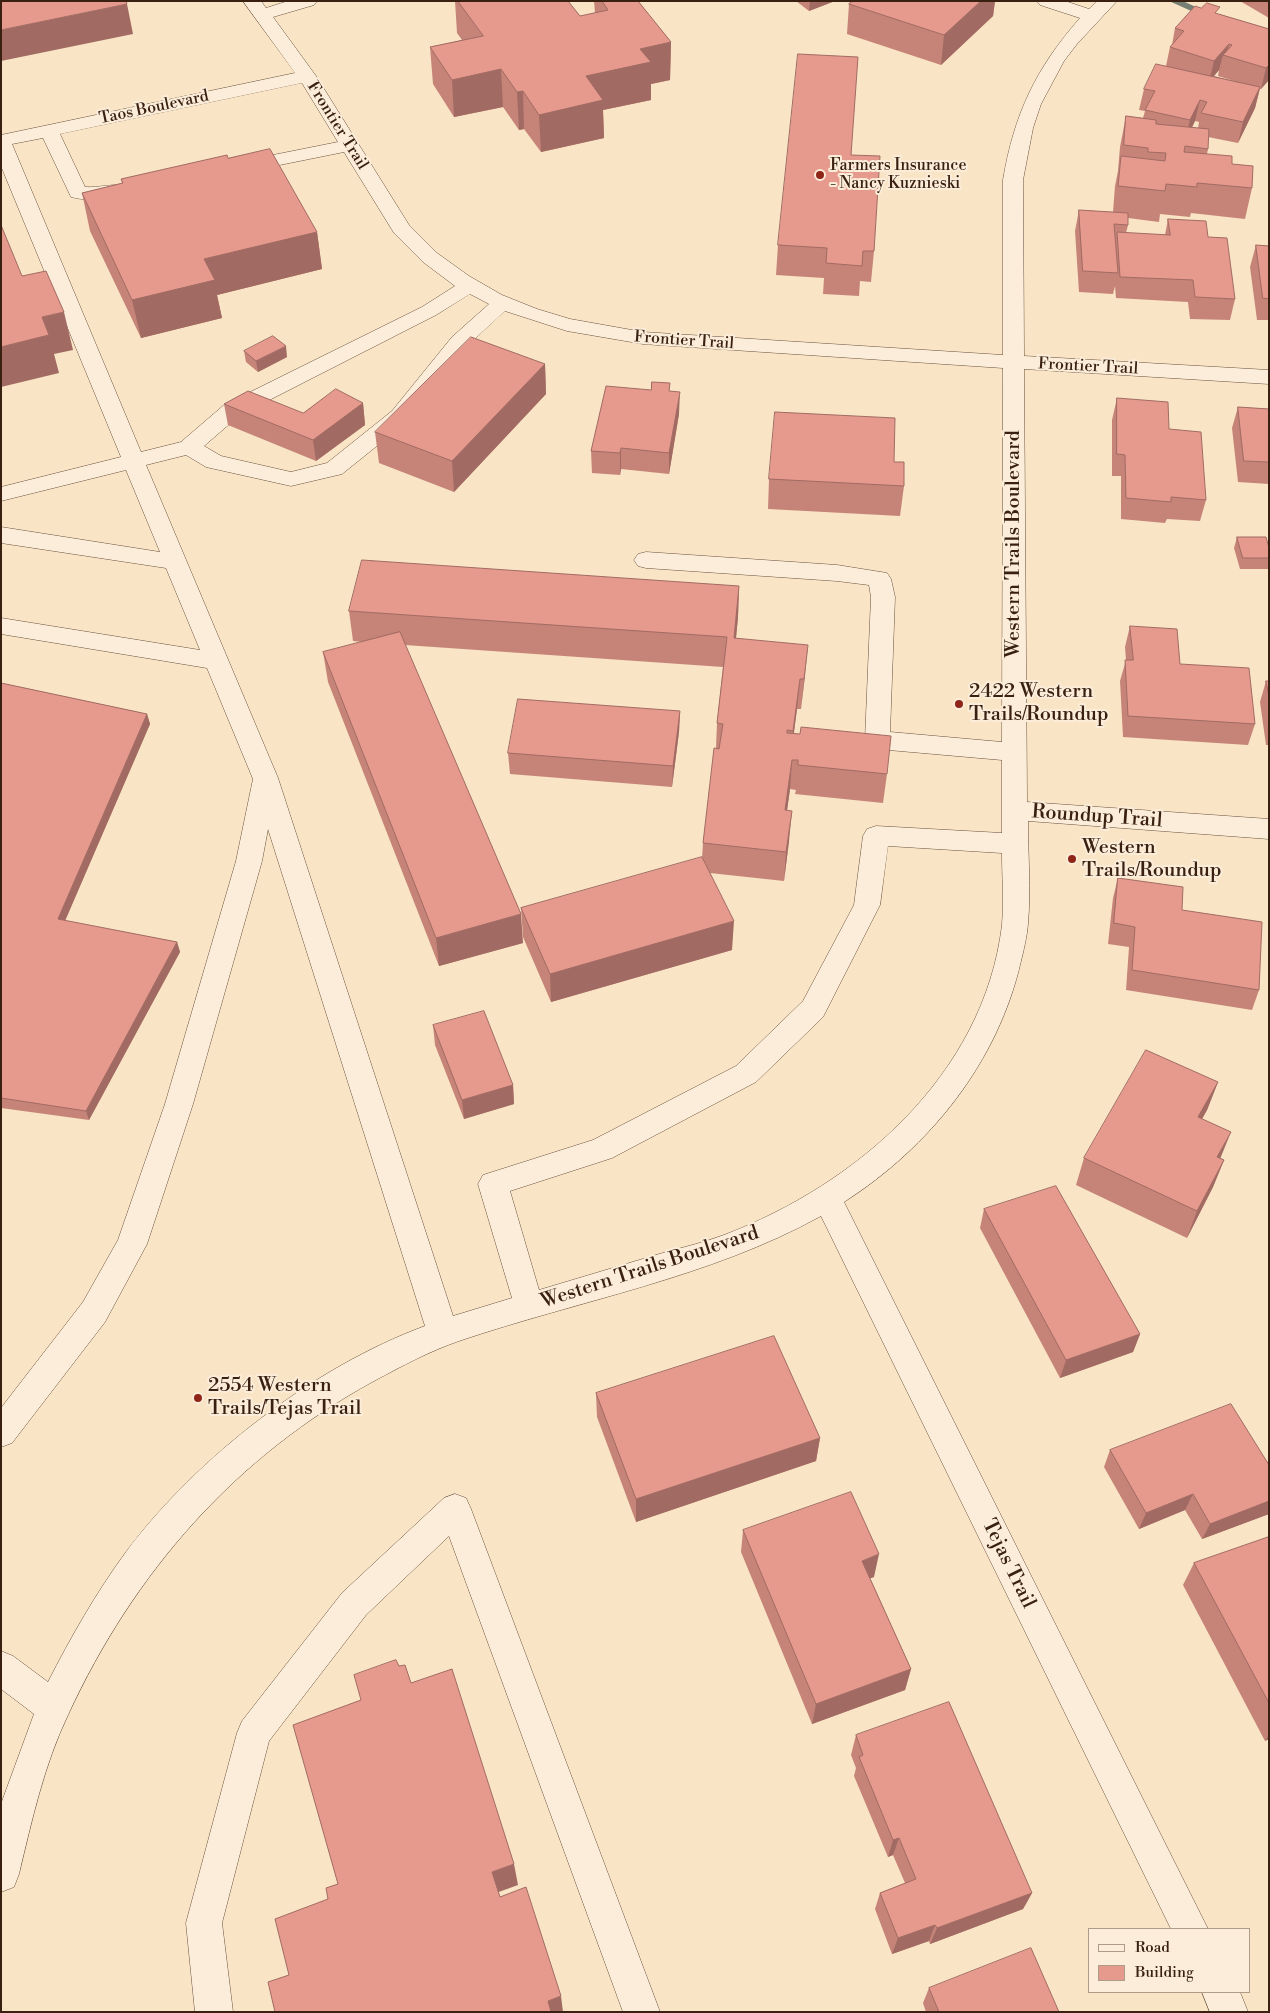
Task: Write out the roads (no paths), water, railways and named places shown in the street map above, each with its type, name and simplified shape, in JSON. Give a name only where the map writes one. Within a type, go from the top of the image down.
[{"type":"street","points":[[257,8],[308,1]]},
{"type":"street","points":[[1046,1],[1100,8]]},
{"type":"street","name":"Frontier Trail","points":[[257,8],[307,76],[400,229],[441,268],[469,286],[502,303],[543,318],[579,328],[633,338],[1014,363],[1269,377]]},
{"type":"street","name":"Western Trails Boulevard","points":[[1,1874],[9,1835],[29,1769],[53,1707],[81,1650],[114,1595],[151,1546],[185,1507],[246,1447],[318,1395],[362,1369],[405,1348],[529,1306],[732,1245],[783,1223],[827,1198],[867,1170],[914,1129],[953,1082],[984,1031],[1004,978],[1015,924],[1013,180],[1018,142],[1034,96],[1066,44],[1100,8]]},
{"type":"street","name":"Taos Boulevard","points":[[1,141],[307,76]]},
{"type":"street","points":[[49,131],[78,193],[99,194],[138,187]]},
{"type":"street","points":[[1,141],[265,778],[443,1334]]},
{"type":"street","points":[[224,170],[350,145]]},
{"type":"street","points":[[1,494],[189,447],[232,410],[429,311],[469,286]]},
{"type":"street","points":[[189,447],[214,462],[292,479],[334,469],[400,416],[459,342],[502,303]]},
{"type":"street","points":[[1,535],[176,562]]},
{"type":"street","points":[[646,560],[837,573],[879,579],[883,597],[877,740],[1014,752]]},
{"type":"street","points":[[1,626],[216,661]]},
{"type":"street","points":[[1,1433],[94,1312],[132,1244],[178,1104],[249,862],[265,778]]},
{"type":"street","name":"Roundup Trail","points":[[1015,811],[1269,830]]},
{"type":"street","points":[[529,1306],[493,1184],[602,1149],[746,1074],[813,1009],[867,905],[876,836],[1015,844]]},
{"type":"street","name":"Tejas Trail","points":[[827,1198],[1190,1928]]},
{"type":"street","points":[[214,2012],[204,1923],[254,1733],[354,1604],[455,1509],[642,2012]]},
{"type":"street","points":[[1,1668],[53,1707]]},
{"type":"street","points":[[1220,1993],[1230,2012]]},
{"type":"waterway","points":[[1174,1],[1212,17]]},
{"type":"place","name":"Farmers Insurance - Nancy Kuznieski","points":[[820,175]]},
{"type":"place","name":"2422 Western Trails/Roundup","points":[[959,704]]},
{"type":"place","name":"Western Trails/Roundup","points":[[1072,859]]},
{"type":"place","name":"2554 Western Trails/Tejas Trail","points":[[198,1398]]}]
